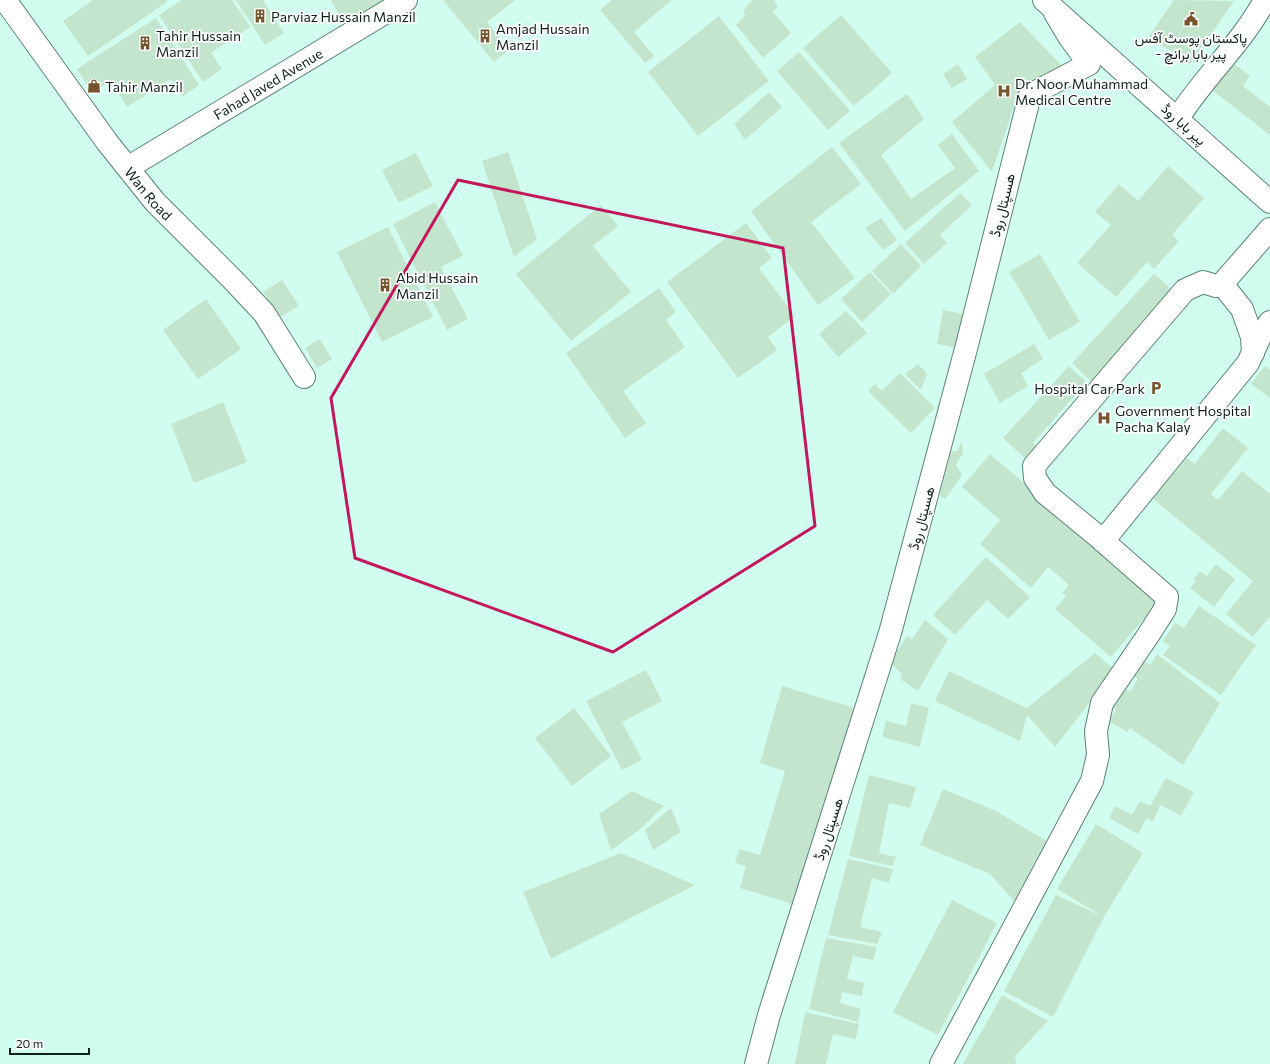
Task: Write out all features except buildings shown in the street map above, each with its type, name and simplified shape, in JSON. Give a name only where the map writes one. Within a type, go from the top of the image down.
[{"type":"street","name":"Wan Road","points":[[5,0],[102,135],[129,167],[155,202],[235,282],[264,314],[304,377]]},
{"type":"street","name":"Fahad Javed Avenue","points":[[129,167],[406,0]]},
{"type":"street","points":[[1178,118],[1192,96],[1254,20],[1265,0]]},
{"type":"street","name":"پیر بابا روڈ","points":[[1048,4],[1178,118],[1270,202]]},
{"type":"street","name":"ھسپتال روڈ","points":[[756,1064],[768,1015],[890,634],[967,345],[1030,96],[1089,64],[1048,4]]},
{"type":"street","points":[[941,1064],[1092,781],[1098,755],[1096,731],[1102,703],[1165,609],[1168,597],[1046,493],[1035,478],[1034,466],[1185,290],[1203,282],[1216,286],[1222,284],[1270,229]]},
{"type":"street","points":[[1222,284],[1242,309],[1252,337],[1253,353]]},
{"type":"street","points":[[1103,541],[1248,363],[1260,337],[1270,322]]},
{"type":"highlighted area","points":[[458,180],[783,248],[815,526],[613,652],[355,558],[331,398]]},
{"type":"place","name":"Parviaz Hussain Manzil","points":[[260,16]]},
{"type":"place","name":"پاکستان پوسٹ آفس - پیر بابا برانچ","points":[[1191,19]]},
{"type":"place","name":"Amjad Hussain Manzil","points":[[485,36]]},
{"type":"place","name":"Tahir Hussain Manzil","points":[[145,43]]},
{"type":"place","name":"Tahir Manzil","points":[[94,86]]},
{"type":"place","name":"Dr. Noor Muhammad Medical Centre","points":[[1004,91]]},
{"type":"place","name":"Abid Hussain Manzil","points":[[385,285]]},
{"type":"place","name":"Hospital Car Park","points":[[1156,388]]},
{"type":"place","name":"Government Hospital Pacha Kalay","points":[[1104,418]]}]
